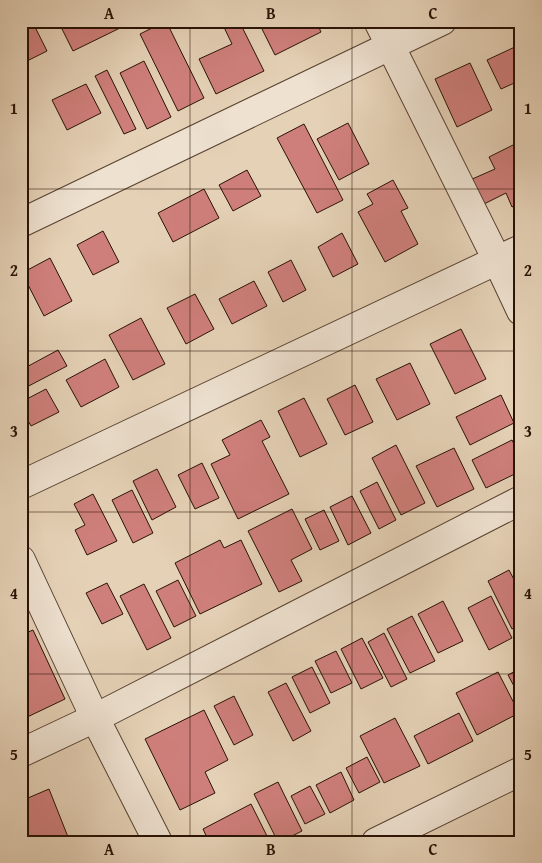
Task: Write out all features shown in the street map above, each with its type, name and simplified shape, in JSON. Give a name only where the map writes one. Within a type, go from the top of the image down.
[{"type":"street","points":[[378,21],[509,254],[521,311]]},
{"type":"street","points":[[21,223],[442,21]]},
{"type":"street","points":[[21,485],[509,254]]},
{"type":"street","points":[[21,753],[95,718],[521,500]]},
{"type":"street","points":[[21,560],[95,718],[158,842]]},
{"type":"street","points":[[376,842],[521,771]]},
{"type":"building","points":[[21,21],[32,21],[47,51],[23,63],[21,58]]},
{"type":"building","points":[[58,21],[116,21],[120,28],[73,51]]},
{"type":"building","points":[[166,21],[204,98],[178,111],[140,34]]},
{"type":"building","points":[[221,21],[239,21],[264,71],[216,94],[199,59],[232,44]]},
{"type":"building","points":[[258,21],[316,21],[321,32],[275,55]]},
{"type":"building","points":[[517,46],[521,54],[521,80],[501,89],[487,60]]},
{"type":"building","points":[[144,61],[171,117],[147,129],[120,73]]},
{"type":"building","points":[[470,63],[492,110],[457,127],[435,79]]},
{"type":"building","points":[[107,70],[136,129],[124,134],[95,76]]},
{"type":"building","points":[[86,84],[101,113],[67,130],[52,100]]},
{"type":"building","points":[[348,123],[369,164],[339,180],[317,139]]},
{"type":"building","points":[[304,124],[343,200],[317,213],[277,138]]},
{"type":"building","points":[[513,145],[521,161],[521,203],[512,207],[506,193],[482,205],[470,180],[495,169],[489,157]]},
{"type":"building","points":[[247,170],[261,196],[233,211],[219,185]]},
{"type":"building","points":[[393,180],[408,208],[401,211],[418,244],[385,262],[358,212],[373,204],[367,194]]},
{"type":"building","points":[[204,189],[219,218],[173,242],[158,213]]},
{"type":"building","points":[[103,231],[119,262],[93,275],[77,245]]},
{"type":"building","points":[[342,233],[358,264],[333,277],[318,247]]},
{"type":"building","points":[[50,258],[72,301],[44,316],[22,273]]},
{"type":"building","points":[[291,260],[306,290],[283,302],[268,272]]},
{"type":"building","points":[[254,281],[267,306],[232,324],[219,299]]},
{"type":"building","points":[[195,294],[214,329],[186,344],[167,308]]},
{"type":"building","points":[[141,318],[165,364],[133,380],[109,335]]},
{"type":"building","points":[[461,329],[486,379],[455,394],[430,344]]},
{"type":"building","points":[[58,350],[67,366],[21,390],[21,370]]},
{"type":"building","points":[[105,359],[119,387],[81,407],[66,380]]},
{"type":"building","points":[[410,363],[430,404],[397,420],[376,379]]},
{"type":"building","points":[[355,385],[373,422],[345,435],[327,399]]},
{"type":"building","points":[[46,389],[59,412],[31,426],[21,408],[21,402]]},
{"type":"building","points":[[501,395],[514,423],[470,445],[456,417]]},
{"type":"building","points":[[304,398],[327,444],[300,457],[278,411]]},
{"type":"building","points":[[261,420],[270,437],[262,441],[289,494],[238,519],[211,464],[230,455],[222,440]]},
{"type":"building","points":[[512,440],[521,458],[521,471],[486,488],[472,460]]},
{"type":"building","points":[[396,445],[425,503],[401,515],[372,458]]},
{"type":"building","points":[[454,448],[474,489],[437,507],[416,466]]},
{"type":"building","points":[[202,463],[219,498],[195,509],[178,475]]},
{"type":"building","points":[[157,469],[176,507],[152,520],[133,481]]},
{"type":"building","points":[[377,482],[396,520],[379,529],[360,491]]},
{"type":"building","points":[[132,490],[153,533],[133,543],[112,500]]},
{"type":"building","points":[[93,494],[117,541],[87,555],[75,530],[85,525],[74,504]]},
{"type":"building","points":[[352,496],[371,533],[348,545],[330,507]]},
{"type":"building","points":[[292,509],[312,549],[291,560],[302,581],[279,592],[248,531]]},
{"type":"building","points":[[324,510],[339,541],[320,550],[305,519]]},
{"type":"building","points":[[220,540],[224,548],[241,540],[262,584],[200,614],[175,563]]},
{"type":"building","points":[[509,570],[521,593],[521,624],[512,629],[488,581]]},
{"type":"building","points":[[178,580],[196,616],[174,627],[156,591]]},
{"type":"building","points":[[107,583],[123,614],[102,624],[86,593]]},
{"type":"building","points":[[144,584],[171,638],[147,650],[120,596]]},
{"type":"building","points":[[491,596],[512,638],[489,650],[468,608]]},
{"type":"building","points":[[443,601],[463,641],[438,653],[418,614]]},
{"type":"building","points":[[412,616],[435,661],[410,673],[387,629]]},
{"type":"building","points":[[33,630],[65,699],[21,720],[21,635]]},
{"type":"building","points":[[384,633],[407,679],[391,687],[368,642]]},
{"type":"building","points":[[362,638],[383,678],[361,689],[341,649]]},
{"type":"building","points":[[336,651],[352,683],[331,693],[315,661]]},
{"type":"building","points":[[312,667],[330,703],[310,713],[292,677]]},
{"type":"building","points":[[521,668],[521,699],[508,675]]},
{"type":"building","points":[[498,672],[519,713],[477,735],[456,693]]},
{"type":"building","points":[[286,683],[311,731],[293,741],[268,692]]},
{"type":"building","points":[[234,696],[253,735],[234,745],[214,706]]},
{"type":"building","points":[[204,710],[228,760],[205,772],[215,793],[180,810],[145,739]]},
{"type":"building","points":[[459,713],[473,741],[428,764],[414,736]]},
{"type":"building","points":[[395,718],[420,766],[384,783],[360,736]]},
{"type":"building","points":[[367,757],[380,782],[359,793],[346,768]]},
{"type":"building","points":[[341,772],[354,800],[330,813],[316,785]]},
{"type":"building","points":[[278,782],[302,831],[280,842],[278,842],[254,794]]},
{"type":"building","points":[[310,786],[325,814],[305,824],[291,796]]},
{"type":"building","points":[[49,789],[70,842],[27,842],[21,828],[21,801]]},
{"type":"building","points":[[251,804],[270,842],[209,842],[203,829]]}]
